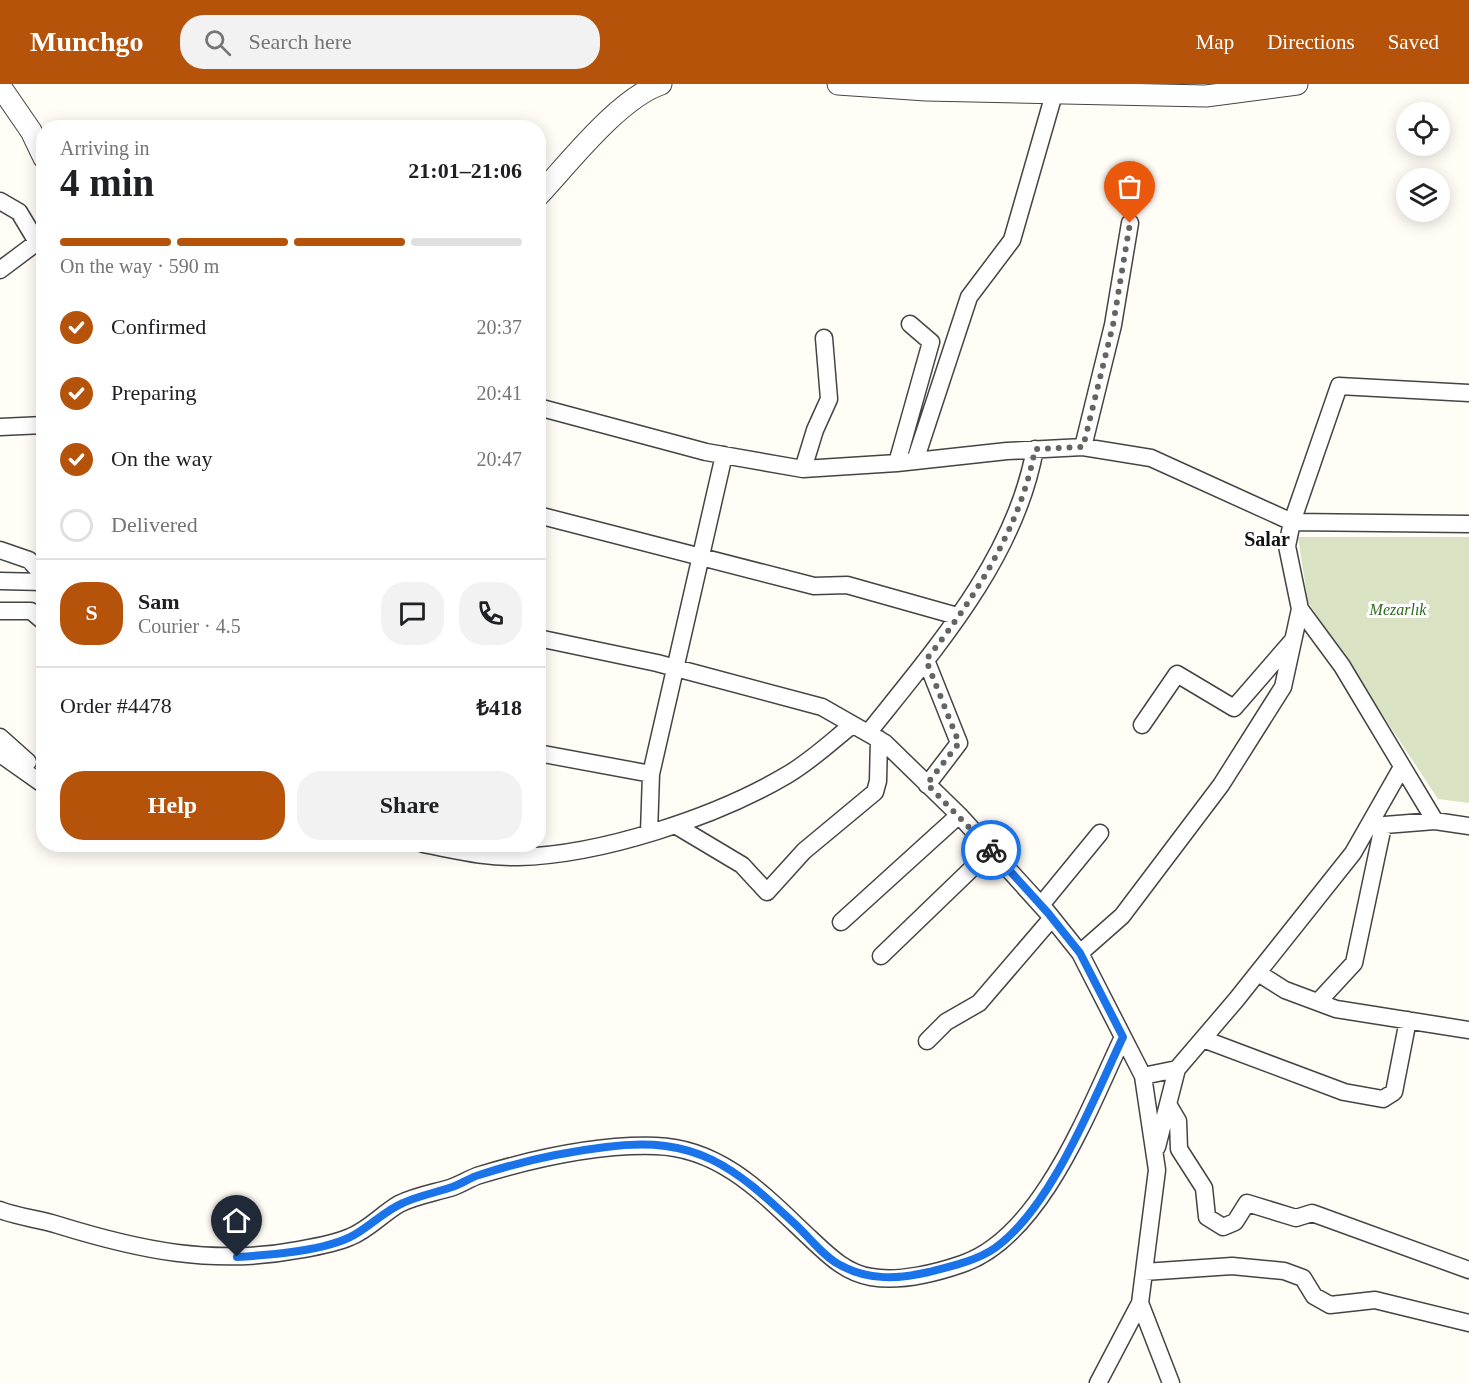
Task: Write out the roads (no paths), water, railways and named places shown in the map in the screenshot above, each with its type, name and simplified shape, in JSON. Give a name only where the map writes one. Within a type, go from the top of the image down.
[{"type":"street","points":[[546,187],[594,136],[644,90],[661,84]]},
{"type":"street","points":[[838,84],[1066,91],[1109,90],[1206,96],[1297,84]]},
{"type":"street","points":[[0,86],[36,140]]},
{"type":"street","points":[[915,460],[969,297],[1012,240],[1066,91]]},
{"type":"street","points":[[0,201],[19,212],[36,234]]},
{"type":"street","points":[[1083,447],[1113,325],[1130,223]]},
{"type":"street","points":[[0,270],[36,242]]},
{"type":"street","points":[[897,463],[931,342],[909,324]]},
{"type":"street","points":[[803,468],[815,430],[829,399],[824,338]]},
{"type":"street","points":[[1080,953],[1122,916],[1221,785],[1283,687],[1296,638],[1300,609],[1287,546],[1292,522],[1339,386],[1469,393]]},
{"type":"street","points":[[546,409],[724,455],[803,468],[897,463],[1035,449],[1083,447],[1151,458],[1292,522],[1469,524]]},
{"type":"street","points":[[0,428],[36,426]]},
{"type":"street","points":[[675,825],[742,865],[767,892],[804,851],[874,792],[878,781],[873,736],[988,570],[1029,481],[1035,449]]},
{"type":"street","points":[[649,833],[651,774],[724,455]]},
{"type":"street","points":[[546,517],[701,559],[814,586],[847,585],[957,616]]},
{"type":"street","points":[[0,550],[29,560],[36,567]]},
{"type":"street","points":[[0,581],[36,582]]},
{"type":"street","points":[[1300,609],[1342,666],[1435,821]]},
{"type":"street","points":[[0,611],[31,610],[36,615]]},
{"type":"street","points":[[1142,725],[1177,674],[1234,708],[1296,638]]},
{"type":"street","points":[[546,641],[677,668],[822,707],[873,736],[959,815],[1041,904],[1080,953],[1143,1076],[1157,1170],[1140,1303],[1098,1383]]},
{"type":"street","points":[[926,660],[959,743],[927,784]]},
{"type":"street","points":[[464,852],[518,857],[559,853],[675,825],[786,776],[810,760],[852,725]]},
{"type":"street","points":[[0,737],[27,761],[36,777]]},
{"type":"street","points":[[0,754],[36,780]]},
{"type":"street","points":[[546,754],[651,774]]},
{"type":"street","points":[[1155,1154],[1177,1069],[1258,974],[1375,826],[1402,767]]},
{"type":"street","points":[[841,922],[959,815]]},
{"type":"street","points":[[1375,826],[1435,821],[1469,826]]},
{"type":"street","points":[[1318,1002],[1354,963],[1375,826]]},
{"type":"street","points":[[1041,904],[1100,833]]},
{"type":"street","points":[[881,956],[991,850]]},
{"type":"street","points":[[927,1041],[946,1022],[978,1004],[1052,918]]},
{"type":"street","points":[[1258,974],[1285,990],[1336,1009],[1469,1030]]},
{"type":"street","points":[[1203,1039],[1344,1092],[1383,1099],[1394,1092],[1408,1020]]},
{"type":"street","points":[[0,1210],[109,1242],[165,1253],[220,1257],[271,1255],[350,1237],[400,1204],[451,1188],[477,1175],[607,1147],[687,1148],[716,1160],[759,1190],[838,1265],[867,1277],[883,1279],[917,1275],[964,1263],[994,1248],[1020,1226],[1056,1170],[1123,1037]]},
{"type":"street","points":[[1143,1076],[1177,1069]]},
{"type":"street","points":[[1168,1104],[1178,1121],[1179,1149],[1204,1188],[1207,1217],[1223,1227],[1235,1222],[1247,1203],[1296,1218],[1312,1213],[1469,1270]]},
{"type":"street","points":[[1144,1272],[1232,1266],[1284,1271],[1303,1278],[1314,1296],[1330,1305],[1375,1300],[1469,1323]]},
{"type":"street","points":[[1140,1303],[1171,1383]]},
{"type":"district","name":"Salar","points":[[1267,539]]},
{"type":"park label","name":"Mezarlık","points":[[1398,609]]}]
